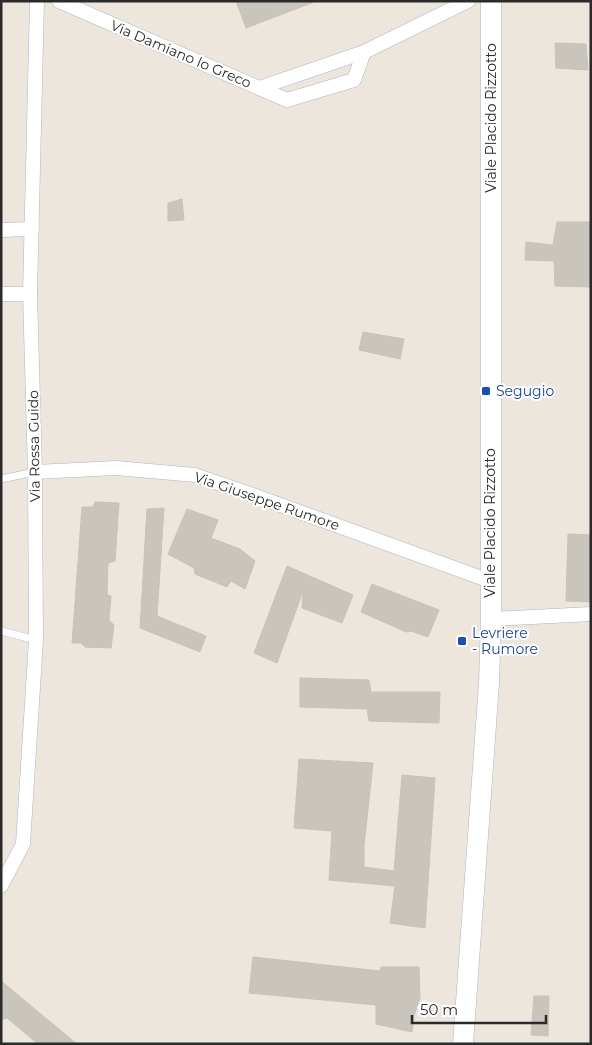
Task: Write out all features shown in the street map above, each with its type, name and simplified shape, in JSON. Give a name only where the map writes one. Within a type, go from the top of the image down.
[{"type":"street","name":"Via Rossa Guido","points":[[1,886],[23,844],[36,640],[35,472],[30,294],[37,1]]},
{"type":"street","name":"Via Damiano lo Greco","points":[[59,1],[258,88],[364,52],[468,1]]},
{"type":"street","name":"Viale Placido Rizzotto","points":[[463,1044],[488,693],[491,619],[491,1]]},
{"type":"street","points":[[258,88],[287,100],[354,80],[364,52]]},
{"type":"street","points":[[1,230],[32,229]]},
{"type":"street","points":[[1,294],[30,294]]},
{"type":"street","name":"Via Giuseppe Rumore","points":[[35,472],[116,468],[194,475],[264,498],[490,581]]},
{"type":"street","points":[[491,619],[591,614]]},
{"type":"lane","points":[[1,478],[35,472]]},
{"type":"lane","points":[[1,631],[36,640]]},
{"type":"building","points":[[236,1],[313,1],[314,2],[246,28]]},
{"type":"building","points":[[555,43],[586,44],[588,70],[556,68]]},
{"type":"building","points":[[182,199],[184,220],[168,221],[168,203]]},
{"type":"building","points":[[557,222],[591,222],[591,287],[555,286],[554,261],[525,260],[526,242],[553,245]]},
{"type":"building","points":[[363,332],[404,339],[400,359],[359,350]]},
{"type":"building","points":[[95,502],[119,503],[115,561],[108,563],[107,595],[111,596],[109,620],[114,625],[111,648],[85,647],[81,643],[72,643],[82,507],[93,507]]},
{"type":"building","points":[[164,508],[157,616],[206,636],[200,652],[140,628],[147,509]]},
{"type":"building","points":[[187,509],[218,520],[211,538],[240,549],[255,561],[245,589],[231,581],[227,587],[195,574],[194,568],[168,554]]},
{"type":"building","points":[[568,534],[591,535],[591,602],[566,601]]},
{"type":"building","points":[[287,566],[353,595],[342,623],[302,608],[303,591],[277,663],[254,653]]},
{"type":"building","points":[[372,584],[439,610],[428,637],[411,631],[406,632],[361,612]]},
{"type":"building","points":[[300,678],[369,680],[371,692],[440,692],[439,723],[369,721],[367,709],[300,707]]},
{"type":"building","points":[[299,759],[373,763],[364,846],[364,867],[394,871],[402,775],[435,778],[425,928],[390,923],[395,886],[329,880],[332,831],[294,828]]},
{"type":"building","points":[[253,957],[380,971],[381,967],[419,967],[420,998],[414,1016],[412,1032],[376,1024],[376,1005],[249,993]]},
{"type":"building","points":[[1,981],[77,1044],[38,1044],[7,1018],[1,1020]]},
{"type":"building","points":[[534,996],[549,996],[548,1036],[531,1035]]},
{"type":"place","name":"Segugio","points":[[486,391]]},
{"type":"place","name":"Levriere - Rumore","points":[[462,641]]}]
